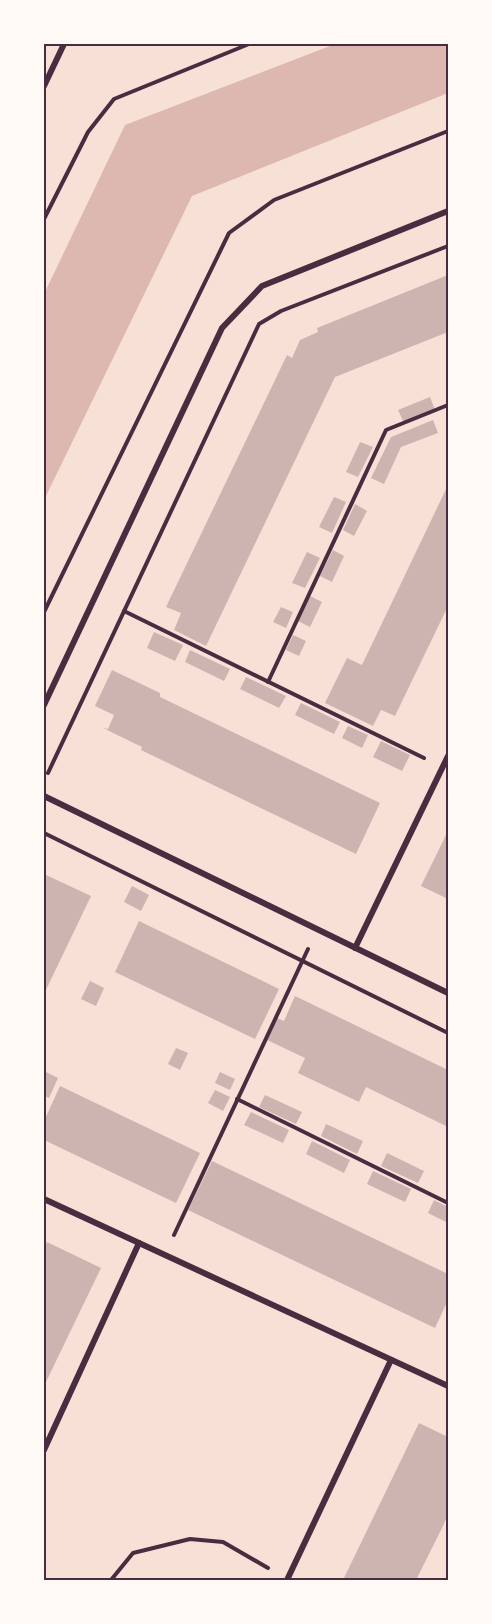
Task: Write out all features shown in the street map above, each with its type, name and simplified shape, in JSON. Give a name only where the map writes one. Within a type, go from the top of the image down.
[{"type":"street","points":[[44,86],[64,44]]},
{"type":"street","points":[[44,705],[222,328],[262,286],[448,211]]},
{"type":"street","points":[[355,948],[448,756]]},
{"type":"street","points":[[44,795],[448,993]]},
{"type":"street","points":[[44,1199],[448,1386]]},
{"type":"street","points":[[44,1450],[139,1243]]},
{"type":"street","points":[[288,1580],[391,1360]]},
{"type":"path","points":[[44,219],[88,132],[114,99],[249,44]]},
{"type":"path","points":[[44,782],[259,324],[281,311],[448,246]]},
{"type":"path","points":[[268,682],[386,430],[448,405]]},
{"type":"path","points":[[124,611],[443,767]]},
{"type":"path","points":[[44,832],[448,1033]]},
{"type":"path","points":[[165,1255],[317,930]]},
{"type":"path","points":[[237,1099],[448,1203]]},
{"type":"path","points":[[111,1581],[133,1553],[190,1539],[223,1542],[288,1580]]},
{"type":"shaded area","points":[[335,44],[448,44],[448,93],[192,196],[44,500],[44,294],[125,125]]},
{"type":"building","points":[[448,275],[448,332],[335,377],[206,646],[174,630],[181,613],[166,607],[287,355],[292,358],[300,340],[318,332],[317,328]]},
{"type":"building","points":[[430,397],[435,410],[404,423],[398,410]]},
{"type":"building","points":[[433,420],[438,433],[401,447],[384,484],[371,478],[391,437]]},
{"type":"building","points":[[360,442],[373,447],[358,477],[346,472]]},
{"type":"building","points":[[448,485],[448,606],[395,716],[381,710],[373,726],[325,703],[347,658],[362,665]]},
{"type":"building","points":[[334,497],[346,502],[332,533],[319,527]]},
{"type":"building","points":[[355,504],[367,511],[354,536],[343,530]]},
{"type":"building","points":[[333,550],[344,556],[332,582],[320,576]]},
{"type":"building","points":[[307,552],[320,558],[305,588],[292,583]]},
{"type":"building","points":[[310,596],[322,602],[310,627],[298,621]]},
{"type":"building","points":[[281,607],[293,612],[286,628],[273,622]]},
{"type":"building","points":[[154,632],[183,645],[175,661],[147,648]]},
{"type":"building","points":[[293,635],[306,641],[299,656],[286,650]]},
{"type":"building","points":[[190,650],[230,669],[224,681],[185,662]]},
{"type":"building","points":[[112,670],[160,693],[160,697],[380,803],[356,854],[141,750],[142,747],[103,728],[108,729],[114,715],[95,706]]},
{"type":"building","points":[[246,677],[286,696],[279,708],[240,689]]},
{"type":"building","points":[[301,703],[340,722],[334,734],[295,715]]},
{"type":"building","points":[[348,726],[368,735],[362,748],[342,738]]},
{"type":"building","points":[[381,741],[410,755],[402,771],[373,757]]},
{"type":"building","points":[[446,835],[448,836],[448,899],[421,886]]},
{"type":"building","points":[[44,874],[91,896],[44,994]]},
{"type":"building","points":[[132,886],[149,895],[141,911],[124,902]]},
{"type":"building","points":[[139,921],[279,989],[255,1039],[115,972]]},
{"type":"building","points":[[90,981],[104,988],[96,1006],[81,999]]},
{"type":"building","points":[[295,996],[448,1070],[448,1127],[366,1087],[359,1102],[298,1073],[305,1058],[267,1040],[277,1018],[284,1021]]},
{"type":"building","points":[[176,1048],[188,1053],[180,1070],[168,1064]]},
{"type":"building","points":[[46,1072],[58,1078],[49,1098],[44,1096]]},
{"type":"building","points":[[220,1072],[235,1079],[230,1090],[215,1083]]},
{"type":"building","points":[[60,1086],[200,1153],[176,1203],[44,1140],[44,1121]]},
{"type":"building","points":[[215,1090],[230,1097],[223,1111],[208,1103]]},
{"type":"building","points":[[265,1095],[302,1112],[296,1124],[259,1107]]},
{"type":"building","points":[[251,1112],[289,1130],[283,1143],[244,1125]]},
{"type":"building","points":[[326,1124],[363,1141],[357,1154],[321,1136]]},
{"type":"building","points":[[312,1141],[350,1160],[344,1173],[306,1154]]},
{"type":"building","points":[[387,1153],[424,1171],[418,1183],[381,1166]]},
{"type":"building","points":[[212,1161],[448,1274],[448,1300],[435,1328],[188,1210]]},
{"type":"building","points":[[373,1171],[411,1189],[405,1202],[367,1184]]},
{"type":"building","points":[[434,1200],[448,1207],[448,1223],[428,1213]]},
{"type":"building","points":[[47,1242],[101,1268],[44,1386],[44,1249]]},
{"type":"building","points":[[419,1423],[448,1437],[448,1514],[443,1526],[416,1580],[343,1580]]}]
